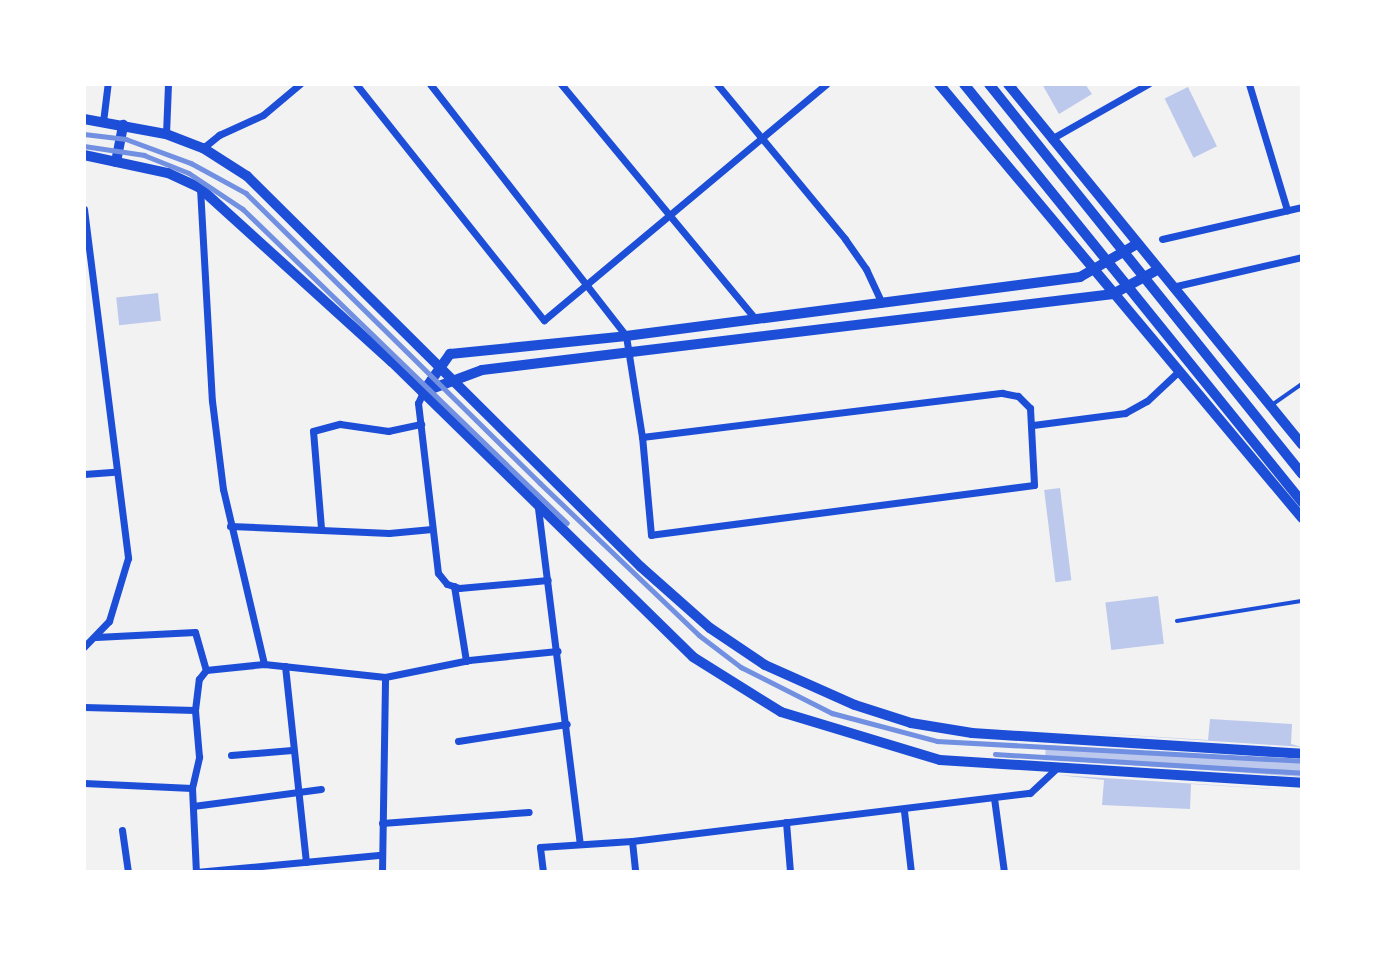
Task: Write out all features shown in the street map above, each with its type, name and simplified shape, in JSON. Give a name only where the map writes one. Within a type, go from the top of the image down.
[{"type":"highway","points":[[939,84],[1302,518]]},
{"type":"highway","points":[[964,84],[1302,502]]},
{"type":"highway","points":[[989,84],[1302,474]]},
{"type":"highway","points":[[1009,84],[1157,270],[1302,443]]},
{"type":"main road","points":[[84,119],[166,134],[204,148],[247,176],[455,379],[529,458],[710,628],[765,665],[844,700],[911,723],[972,733],[1302,754]]},
{"type":"main road","points":[[116,162],[123,125]]},
{"type":"main road","points":[[84,155],[167,173],[200,188],[423,392],[538,508],[693,657],[781,712],[940,760],[1302,783]]},
{"type":"main road","points":[[423,392],[450,354],[626,337],[1080,277],[1094,272],[1137,244]]},
{"type":"main road","points":[[423,392],[482,370],[629,354],[830,325],[1113,294],[1157,270]]},
{"type":"street","points":[[103,122],[108,84]]},
{"type":"street","points":[[166,134],[168,84]]},
{"type":"street","points":[[204,148],[219,135],[262,115],[298,84]]},
{"type":"street","points":[[356,84],[544,320],[758,138],[827,84]]},
{"type":"street","points":[[430,84],[587,281],[626,337],[642,437],[651,535],[1034,485],[1030,408],[1018,396],[1002,393],[841,416],[642,437]]},
{"type":"street","points":[[561,84],[756,320]]},
{"type":"street","points":[[717,84],[758,138],[845,239],[866,269],[882,303]]},
{"type":"street","points":[[1051,139],[1148,84]]},
{"type":"street","points":[[1249,84],[1287,210]]},
{"type":"street","points":[[200,188],[212,401],[230,526],[264,664]]},
{"type":"street","points":[[1162,239],[1302,206]]},
{"type":"street","points":[[84,209],[128,558],[121,592],[96,637],[84,647]]},
{"type":"street","points":[[1171,287],[1302,257]]},
{"type":"street","points":[[1032,425],[1125,413],[1147,401],[1179,371]]},
{"type":"street","points":[[423,392],[418,403],[438,573],[454,586],[466,661]]},
{"type":"street","points":[[321,528],[313,431],[340,424],[388,431],[421,424]]},
{"type":"street","points":[[84,474],[116,471]]},
{"type":"street","points":[[538,508],[580,842]]},
{"type":"street","points":[[230,526],[390,533],[432,529]]},
{"type":"street","points":[[454,586],[548,580]]},
{"type":"street","points":[[96,637],[195,632],[206,670]]},
{"type":"street","points":[[381,855],[244,870],[196,872],[192,788],[199,757],[195,710],[199,680],[206,670],[264,664],[385,677],[466,661],[558,651]]},
{"type":"street","points":[[285,666],[296,792],[306,862]]},
{"type":"street","points":[[382,872],[385,677]]},
{"type":"street","points":[[84,708],[195,710]]},
{"type":"street","points":[[458,741],[567,724]]},
{"type":"street","points":[[231,755],[292,750]]},
{"type":"street","points":[[543,872],[540,847],[580,842],[632,841],[904,811],[994,798],[1034,791],[1057,768]]},
{"type":"street","points":[[84,783],[192,788]]},
{"type":"street","points":[[193,806],[321,789]]},
{"type":"street","points":[[994,798],[1004,872]]},
{"type":"street","points":[[904,811],[911,872]]},
{"type":"street","points":[[382,822],[529,812]]},
{"type":"street","points":[[786,822],[790,872]]},
{"type":"street","points":[[122,830],[128,872]]},
{"type":"street","points":[[632,841],[635,872]]},
{"type":"lane","points":[[1271,407],[1302,384]]},
{"type":"lane","points":[[1177,621],[1302,601]]},
{"type":"building","points":[[1042,84],[1085,84],[1092,94],[1059,114]]},
{"type":"building","points":[[1188,87],[1217,146],[1194,158],[1165,98]]},
{"type":"building","points":[[158,293],[161,321],[119,325],[116,297]]},
{"type":"building","points":[[1060,488],[1071,580],[1055,582],[1044,490]]},
{"type":"building","points":[[1158,596],[1164,644],[1111,650],[1105,602]]},
{"type":"building","points":[[1210,719],[1292,724],[1291,744],[1302,747],[1079,732],[1208,740]]},
{"type":"building","points":[[1046,745],[1301,763],[1300,777],[1045,759]]},
{"type":"building","points":[[1058,775],[1274,789],[1191,784],[1190,809],[1102,805],[1104,780]]},
{"type":"railway","points":[[84,134],[126,139],[191,163],[246,193],[540,483],[699,635],[741,667],[832,713],[937,741],[1302,761]]},
{"type":"railway","points":[[84,146],[144,155],[189,173],[243,209],[567,523]]},
{"type":"railway","points":[[995,754],[1302,773]]}]
